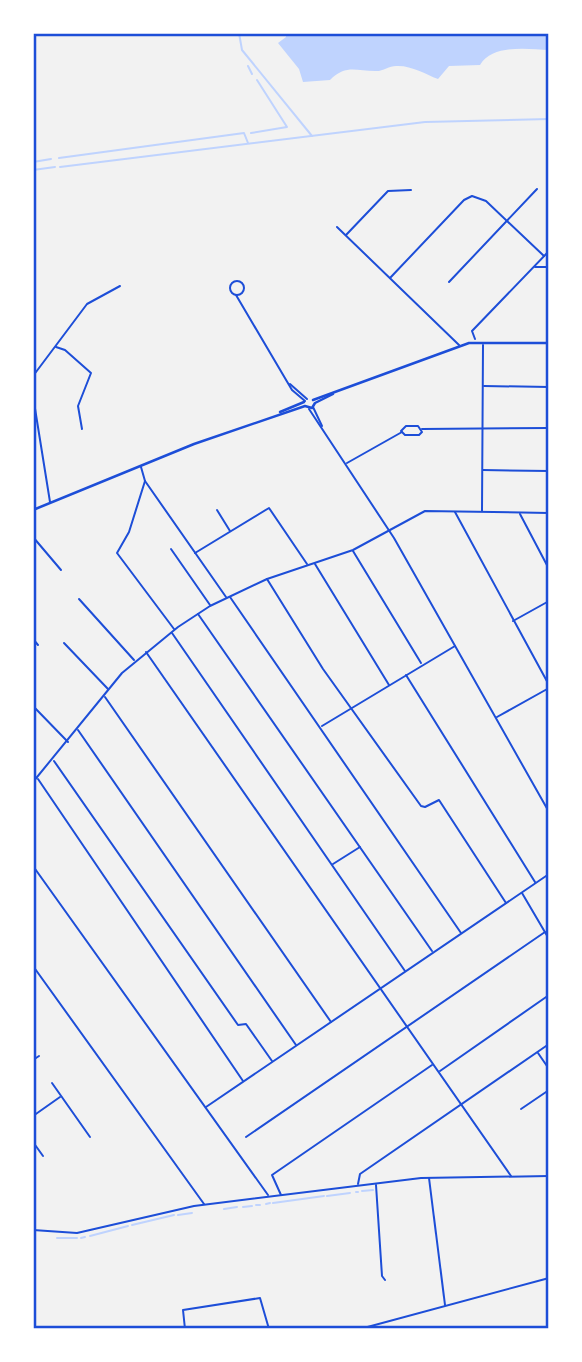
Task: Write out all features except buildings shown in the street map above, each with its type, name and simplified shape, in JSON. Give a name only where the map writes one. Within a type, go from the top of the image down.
[{"type":"street","points":[[449,282],[537,189]]},
{"type":"street","points":[[346,236],[388,191],[411,190]]},
{"type":"street","points":[[390,278],[469,197],[481,198],[544,256]]},
{"type":"street","points":[[337,227],[460,346]]},
{"type":"street","points":[[475,340],[472,331],[549,251]]},
{"type":"street","points":[[534,267],[549,267]]},
{"type":"street","points":[[33,376],[87,304],[120,286]]},
{"type":"street","points":[[236,295],[289,383],[305,402],[313,405],[323,430],[389,530],[549,811]]},
{"type":"street","points":[[482,512],[483,342]]},
{"type":"street","points":[[289,383],[305,402],[313,405],[333,394],[460,346],[483,342],[549,343]]},
{"type":"street","points":[[54,347],[65,350],[91,373],[78,406],[82,429]]},
{"type":"street","points":[[483,386],[549,387]]},
{"type":"street","points":[[296,404],[298,395]]},
{"type":"street","points":[[33,396],[50,502]]},
{"type":"street","points":[[274,415],[305,402]]},
{"type":"street","points":[[33,510],[305,402]]},
{"type":"street","points":[[346,464],[402,432],[406,426],[422,429],[549,428]]},
{"type":"street","points":[[402,432],[405,436],[418,435],[422,429]]},
{"type":"street","points":[[141,466],[145,481],[321,727],[461,933]]},
{"type":"street","points":[[482,470],[549,471]]},
{"type":"street","points":[[145,481],[130,532],[117,551],[175,630]]},
{"type":"street","points":[[195,553],[269,508],[307,565]]},
{"type":"street","points":[[217,510],[231,532]]},
{"type":"street","points":[[33,782],[135,661],[210,606],[267,579],[353,550],[425,511],[549,513]]},
{"type":"street","points":[[455,511],[549,687],[496,718]]},
{"type":"street","points":[[520,513],[549,569]]},
{"type":"street","points":[[33,537],[61,570]]},
{"type":"street","points":[[171,550],[210,606]]},
{"type":"street","points":[[353,550],[422,665]]},
{"type":"street","points":[[314,563],[389,685]]},
{"type":"street","points":[[267,579],[323,669],[423,807],[439,800],[506,903]]},
{"type":"street","points":[[79,599],[135,661]]},
{"type":"street","points":[[512,621],[549,601]]},
{"type":"street","points":[[198,613],[433,952]]},
{"type":"street","points":[[171,633],[405,971]]},
{"type":"street","points":[[33,639],[38,645]]},
{"type":"street","points":[[64,643],[109,690]]},
{"type":"street","points":[[321,727],[456,645]]},
{"type":"street","points":[[146,652],[511,1176]]},
{"type":"street","points":[[405,675],[535,883]]},
{"type":"street","points":[[104,696],[331,1022]]},
{"type":"street","points":[[33,706],[68,743]]},
{"type":"street","points":[[78,730],[296,1046]]},
{"type":"street","points":[[53,760],[237,1025],[246,1024],[272,1062]]},
{"type":"street","points":[[37,778],[243,1082]]},
{"type":"street","points":[[333,865],[360,846]]},
{"type":"street","points":[[33,866],[267,1190],[268,1197]]},
{"type":"street","points":[[206,1107],[549,874]]},
{"type":"street","points":[[521,892],[549,939]]},
{"type":"street","points":[[246,1137],[545,932]]},
{"type":"street","points":[[33,966],[205,1205]]},
{"type":"street","points":[[439,1072],[549,995]]},
{"type":"street","points":[[358,1186],[360,1174],[549,1044]]},
{"type":"street","points":[[537,1052],[549,1069]]},
{"type":"street","points":[[33,1060],[39,1056]]},
{"type":"street","points":[[281,1195],[272,1175],[433,1064]]},
{"type":"street","points":[[51,1083],[90,1137]]},
{"type":"street","points":[[521,1109],[549,1090]]},
{"type":"street","points":[[33,1116],[61,1096]]},
{"type":"street","points":[[33,1142],[43,1156]]},
{"type":"street","points":[[33,1230],[87,1231],[160,1212],[205,1205],[429,1178],[549,1176]]},
{"type":"street","points":[[429,1178],[445,1306]]},
{"type":"street","points":[[376,1184],[382,1276],[385,1280]]},
{"type":"street","points":[[360,1329],[549,1278]]},
{"type":"street","points":[[185,1329],[183,1310],[260,1298],[269,1329]]},
{"type":"water","points":[[286,33],[549,33],[549,50],[502,51],[486,58],[480,65],[449,66],[438,79],[412,68],[396,66],[378,71],[346,70],[330,80],[303,82],[299,69],[278,43],[286,37]]},
{"type":"waterway","points":[[239,33],[242,50],[312,136]]},
{"type":"waterway","points":[[248,66],[252,74]]},
{"type":"waterway","points":[[251,133],[287,127],[257,80]]},
{"type":"waterway","points":[[60,167],[425,122],[549,119]]},
{"type":"waterway","points":[[59,158],[244,133],[248,143]]},
{"type":"waterway","points":[[33,162],[51,159]]},
{"type":"waterway","points":[[33,170],[55,167]]},
{"type":"waterway","points":[[362,1191],[373,1190]]},
{"type":"waterway","points":[[327,1196],[350,1193]]},
{"type":"waterway","points":[[273,1203],[324,1196]]},
{"type":"waterway","points":[[266,1204],[270,1203]]},
{"type":"waterway","points":[[243,1207],[252,1206]]},
{"type":"waterway","points":[[224,1209],[237,1207]]},
{"type":"waterway","points":[[178,1215],[192,1213]]},
{"type":"waterway","points":[[132,1225],[174,1215]]},
{"type":"waterway","points":[[90,1236],[128,1226]]},
{"type":"waterway","points":[[81,1238],[85,1237]]},
{"type":"waterway","points":[[57,1238],[77,1238]]}]
